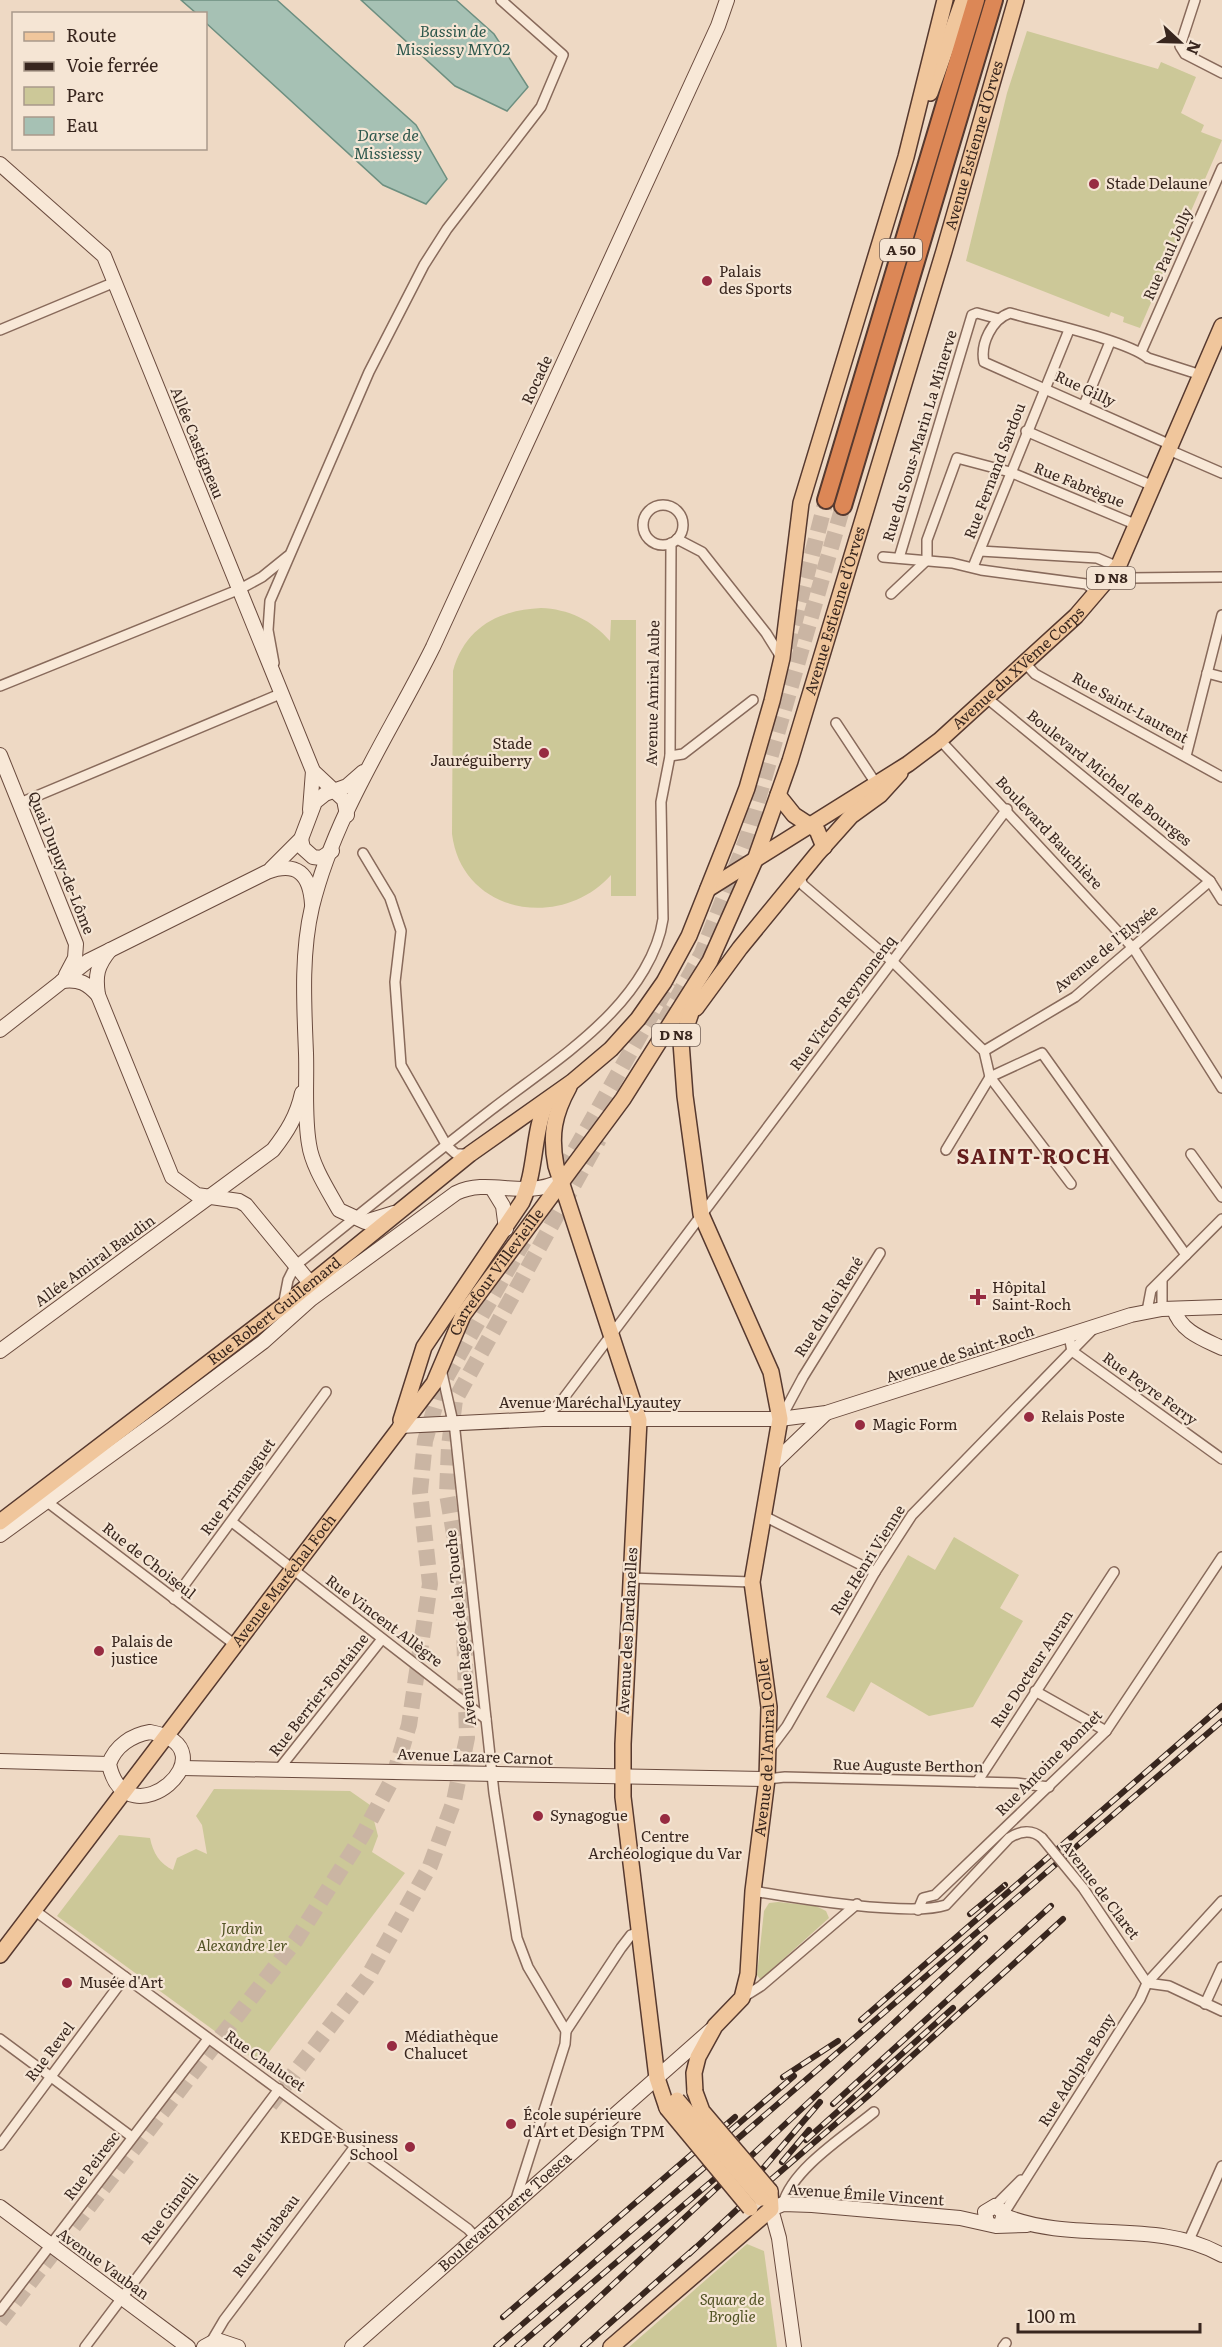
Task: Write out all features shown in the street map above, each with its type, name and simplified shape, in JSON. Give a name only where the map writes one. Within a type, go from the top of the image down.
[{"type":"highway","name":"A 50","points":[[826,500],[976,0]]},
{"type":"highway","name":"A 50","points":[[843,506],[994,0]]},
{"type":"main road","points":[[548,1099],[572,1082],[611,1048],[638,1019],[664,981],[689,936],[747,788],[782,658],[801,503],[906,157],[945,0]]},
{"type":"main road","points":[[906,157],[963,0]]},
{"type":"main road","name":"Avenue Estienne d'Orves","points":[[561,1181],[623,1099],[710,961],[755,860],[778,795],[944,250],[1016,0]]},
{"type":"main road","name":"Avenue du XVème Corps","points":[[811,826],[875,782],[908,764],[940,740],[988,699],[1098,593],[1117,570],[1222,326]]},
{"type":"main road","name":"D N8","points":[[623,1099],[644,1079],[724,968],[799,876],[851,816],[880,795],[908,764]]},
{"type":"main road","points":[[778,795],[794,815],[820,834],[824,847]]},
{"type":"main road","name":"D N8","points":[[708,889],[811,826]]},
{"type":"main road","points":[[687,1019],[710,961]]},
{"type":"main road","name":"Avenue de l'Amiral Collet","points":[[687,1019],[681,1042],[682,1060],[701,1214],[771,1372],[780,1419],[752,1582],[769,1707],[768,1752],[767,1779],[753,1891],[748,1974],[742,1998]]},
{"type":"main road","points":[[561,1181],[556,1166],[552,1132],[560,1103],[572,1082]]},
{"type":"main road","name":"Rue Robert Guillemard","points":[[0,1522],[29,1501],[48,1493],[283,1306],[394,1214],[470,1155],[548,1099]]},
{"type":"main road","name":"Carrefour Villevieille","points":[[400,1426],[424,1347],[506,1229],[527,1191],[537,1125],[548,1099]]},
{"type":"main road","name":"Carrefour Villevieille","points":[[400,1426],[434,1383],[463,1315],[561,1181]]},
{"type":"main road","name":"Avenue des Dardanelles","points":[[561,1181],[610,1337],[639,1420],[630,1578],[623,1778],[639,1932],[660,2085]]},
{"type":"main road","name":"Avenue Maréchal Foch","points":[[0,1955],[400,1426]]},
{"type":"main road","points":[[742,1998],[715,2026],[698,2057],[694,2073],[695,2092],[702,2111],[767,2202]]},
{"type":"main road","points":[[660,2085],[672,2104],[767,2202]]},
{"type":"main road","points":[[611,2347],[744,2234],[752,2213],[767,2202]]},
{"type":"street","points":[[20,803],[280,694],[268,630],[270,601],[369,372],[424,265],[447,229],[542,107],[563,55],[501,0]]},
{"type":"street","name":"Rocade","points":[[366,768],[393,725],[433,647],[713,37],[727,0]]},
{"type":"street","points":[[1195,0],[1180,46],[1185,54],[1222,73]]},
{"type":"street","name":"Allée Castigneau","points":[[0,164],[104,256],[313,771]]},
{"type":"street","name":"Rue Paul Jolly","points":[[1141,352],[1222,168]]},
{"type":"street","points":[[0,330],[115,282]]},
{"type":"street","name":"Rue du Sous-Marin La Minerve","points":[[899,558],[972,315],[977,313],[999,319]]},
{"type":"street","points":[[999,319],[1010,313],[1141,352],[1148,358],[1201,375]]},
{"type":"street","name":"Rue Gilly","points":[[999,319],[993,325],[985,345],[982,354],[984,362],[1044,386],[1222,473]]},
{"type":"street","name":"Rue Fernand Sardou","points":[[973,567],[1068,330]]},
{"type":"street","points":[[1084,405],[1110,342]]},
{"type":"street","points":[[1026,431],[1153,486]]},
{"type":"street","name":"Rue Fabrègue","points":[[927,560],[927,540],[957,458],[1010,472],[1137,525]]},
{"type":"street","points":[[674,541],[682,527],[676,510],[661,505],[651,509],[643,523],[645,535],[655,543],[674,541],[702,552],[766,633],[782,658]]},
{"type":"street","name":"Avenue Amiral Aube","points":[[447,1146],[542,1073],[611,1013],[640,977],[661,935],[663,867],[661,802],[670,756],[674,541]]},
{"type":"street","points":[[980,551],[1097,558],[1128,578],[1222,578]]},
{"type":"street","points":[[0,686],[238,589],[262,577],[290,554]]},
{"type":"street","points":[[883,557],[927,560],[981,570],[1086,584],[1098,593]]},
{"type":"street","points":[[891,594],[927,560]]},
{"type":"street","points":[[1186,756],[1222,615]]},
{"type":"street","name":"Rue Saint-Laurent","points":[[1025,663],[1035,674],[1222,777]]},
{"type":"street","points":[[1207,673],[1222,677]]},
{"type":"street","name":"Boulevard Michel de Bourges","points":[[988,699],[1210,881],[1222,900]]},
{"type":"street","points":[[670,756],[682,754],[753,700]]},
{"type":"street","points":[[836,723],[875,782]]},
{"type":"street","name":"Boulevard Bauchière","points":[[940,740],[1007,809],[1134,949],[1222,1088]]},
{"type":"street","name":"Quai Dupuy-de-Lôme","points":[[0,755],[76,944],[75,958],[62,981]]},
{"type":"street","points":[[310,810],[320,798],[347,786],[366,768]]},
{"type":"street","points":[[366,768],[312,907],[305,957],[309,1145],[339,1210],[365,1222],[394,1214]]},
{"type":"street","points":[[313,771],[344,800],[347,815]]},
{"type":"street","points":[[267,872],[300,838],[310,810],[313,771]]},
{"type":"street","name":"Rue Victor Reymonenq","points":[[543,1419],[561,1403],[1007,809]]},
{"type":"street","points":[[300,838],[303,848],[313,857],[321,858],[332,851]]},
{"type":"street","points":[[363,854],[390,898],[400,931],[395,982],[401,1065],[447,1146],[456,1154],[470,1155]]},
{"type":"street","points":[[0,1030],[85,963],[267,872],[287,867],[301,873],[307,880],[312,907]]},
{"type":"street","points":[[799,876],[803,885],[893,962],[984,1051],[990,1077],[1071,1184]]},
{"type":"street","name":"Avenue de l'Elysée","points":[[984,1051],[1075,997],[1134,949],[1210,881]]},
{"type":"street","points":[[76,944],[171,1177],[197,1195],[239,1201],[246,1205],[295,1266],[311,1282],[332,1284]]},
{"type":"street","points":[[98,996],[97,971],[110,950]]},
{"type":"street","points":[[62,981],[75,980],[86,983],[98,996]]},
{"type":"street","points":[[946,1150],[990,1077],[1042,1053],[1186,1255]]},
{"type":"street","name":"Allée Amiral Baudin","points":[[0,1351],[273,1150],[288,1131],[298,1109],[306,1076]]},
{"type":"street","points":[[283,1306],[288,1280],[295,1266],[447,1146]]},
{"type":"street","points":[[1191,1154],[1222,1197]]},
{"type":"street","name":"Carrefour Villevieille","points":[[527,1191],[541,1190],[561,1181]]},
{"type":"street","name":"Rue Robert Guillemard","points":[[0,1535],[48,1493],[263,1342],[311,1299],[456,1193],[480,1187],[527,1191]]},
{"type":"street","points":[[492,1188],[503,1206],[506,1229]]},
{"type":"street","points":[[1148,1311],[1151,1290],[1222,1219]]},
{"type":"street","name":"Rue du Roi René","points":[[780,1419],[803,1377],[880,1253]]},
{"type":"street","points":[[1162,1281],[1168,1309],[1195,1335],[1222,1348]]},
{"type":"street","name":"Avenue de Saint-Roch","points":[[780,1419],[826,1413],[1148,1311],[1222,1307]]},
{"type":"street","name":"Rue Henri Vienne","points":[[768,1752],[789,1723],[875,1572],[912,1515],[1095,1328]]},
{"type":"street","points":[[1069,1336],[1072,1352]]},
{"type":"street","name":"Rue Peyre Ferry","points":[[1072,1352],[1222,1459]]},
{"type":"street","name":"Avenue Rageot de la Touche","points":[[440,1368],[454,1422],[492,1773],[518,1938],[528,1967],[566,2031]]},
{"type":"street","name":"Rue Primauguet","points":[[174,1599],[326,1392]]},
{"type":"street","points":[[773,1464],[826,1413]]},
{"type":"street","name":"Avenue Maréchal Lyautey","points":[[400,1426],[543,1419],[780,1419]]},
{"type":"street","name":"Rue de Choiseul","points":[[48,1493],[174,1599],[234,1644]]},
{"type":"street","points":[[764,1516],[875,1572]]},
{"type":"street","name":"Rue Vincent Allègre","points":[[232,1522],[486,1719]]},
{"type":"street","name":"Rue Antoine Bonnet","points":[[918,1910],[923,1898],[935,1895],[1106,1731],[1222,1557]]},
{"type":"street","name":"Rue Docteur Auran","points":[[977,1782],[1114,1572]]},
{"type":"street","points":[[630,1578],[752,1582]]},
{"type":"street","name":"Rue Berrier-Fontaine","points":[[279,1769],[382,1639]]},
{"type":"street","points":[[1035,1691],[1106,1731]]},
{"type":"street","points":[[150,1732],[165,1736],[177,1743],[181,1750],[182,1768],[168,1787],[158,1793],[137,1795],[125,1790],[115,1780],[109,1764],[121,1745],[137,1735],[150,1732]]},
{"type":"street","points":[[0,1761],[109,1764]]},
{"type":"street","name":"Avenue Lazare Carnot","points":[[182,1768],[767,1779]]},
{"type":"street","name":"Rue Auguste Berthon","points":[[767,1779],[977,1782],[1048,1787]]},
{"type":"street","name":"Avenue de Claret","points":[[753,1891],[918,1910],[946,1905],[1009,1838],[1017,1833],[1032,1832],[1042,1838],[1083,1888],[1147,1983]]},
{"type":"street","name":"Rue Adolphe Bony","points":[[996,2215],[1030,2172],[1140,1999],[1147,1983],[1222,1901]]},
{"type":"street","points":[[742,1998],[761,1986],[857,1904]]},
{"type":"street","name":"Rue Chalucet","points":[[34,1910],[356,2145],[468,2229],[477,2239]]},
{"type":"street","points":[[514,2205],[565,2044],[566,2031],[621,1948],[631,1935],[639,1932]]},
{"type":"street","points":[[1205,2004],[1222,1967]]},
{"type":"street","name":"Rue Revel","points":[[0,2145],[125,1977]]},
{"type":"street","points":[[1147,1983],[1169,1986],[1222,2011]]},
{"type":"street","points":[[660,2085],[715,2026]]},
{"type":"street","points":[[0,2039],[132,2137]]},
{"type":"street","name":"Rue Peiresc","points":[[0,2311],[208,2039]]},
{"type":"street","name":"Boulevard Pierre Toesca","points":[[352,2347],[514,2205],[660,2085]]},
{"type":"street","name":"Rue Gimelli","points":[[86,2347],[279,2089]]},
{"type":"street","points":[[794,2347],[776,2222],[767,2202],[786,2193],[798,2176],[874,2112]]},
{"type":"street","name":"Rue Mirabeau","points":[[208,2345],[224,2320],[356,2145]]},
{"type":"street","points":[[1189,2240],[1222,2166]]},
{"type":"street","name":"Avenue Émile Vincent","points":[[767,2202],[960,2218],[996,2215],[1027,2225],[1189,2240],[1222,2254]]},
{"type":"street","name":"Avenue Vauban","points":[[0,2207],[188,2347]]},
{"type":"street","points":[[208,2345],[223,2340],[238,2347]]},
{"type":"green space","name":"Stade Delaune","points":[[1027,31],[1158,69],[1161,62],[1196,77],[1181,113],[1204,125],[1201,132],[1222,140],[1140,328],[1123,322],[1124,317],[1111,312],[1109,317],[966,261],[1007,93]]},
{"type":"green space","name":"Stade Jauréguiberry","points":[[541,608],[570,613],[579,617],[595,627],[610,641],[611,620],[636,620],[636,896],[611,896],[611,875],[590,893],[566,903],[541,908],[516,906],[494,897],[474,882],[460,861],[452,834],[453,671],[466,643],[485,624],[511,613]]},
{"type":"green space","points":[[954,1537],[1019,1575],[1000,1608],[1023,1621],[973,1707],[929,1716],[871,1682],[854,1712],[826,1697],[908,1555],[935,1570]]},
{"type":"green space","name":"Jardin Alexandre 1er","points":[[214,1789],[350,1791],[370,1805],[378,1836],[372,1852],[405,1873],[260,2064],[57,1916],[119,1835],[150,1838],[158,1857],[164,1865],[173,1870],[177,1858],[196,1849],[207,1854],[202,1825],[196,1816]]},
{"type":"green space","points":[[769,1903],[816,1906],[826,1911],[829,1918],[771,1970],[773,1973],[760,1979],[757,1975],[764,1911]]},
{"type":"green space","name":"Square de Broglie","points":[[747,2244],[764,2251],[777,2347],[629,2347]]},
{"type":"water","name":"Darse de Missiessy","points":[[181,0],[277,0],[416,125],[447,179],[426,204],[383,185],[207,24],[207,12],[195,12]]},
{"type":"water","name":"Bassin de Missiessy MY02","points":[[361,0],[456,0],[494,34],[528,87],[507,111],[455,86]]},
{"type":"tunnel","points":[[788,648],[826,500]]},
{"type":"tunnel","points":[[664,1022],[702,953],[746,841],[843,506]]},
{"type":"tunnel","points":[[563,1171],[670,982]]},
{"type":"tunnel","points":[[270,2105],[367,1978],[430,1866],[454,1801],[467,1738],[463,1585],[447,1494],[449,1446],[455,1400],[599,1139]]},
{"type":"tunnel","points":[[0,2321],[296,1940],[362,1836],[393,1778],[409,1725],[430,1584],[420,1492],[425,1441],[438,1396],[447,1376],[524,1241]]},
{"type":"railway","points":[[861,2020],[1222,1706]]},
{"type":"railway","points":[[496,2347],[1222,1721]]},
{"type":"railway","points":[[970,1914],[1005,1885]]},
{"type":"railway","points":[[833,2104],[1051,1906]]},
{"type":"railway","points":[[689,2254],[1063,1919]]},
{"type":"railway","points":[[546,2347],[985,1938]]},
{"type":"railway","points":[[806,2140],[953,2008]]},
{"type":"railway","points":[[783,2077],[838,2041]]},
{"type":"railway","points":[[730,2131],[794,2076]]},
{"type":"railway","points":[[736,2200],[820,2102]]},
{"type":"railway","points":[[503,2317],[735,2117]]},
{"type":"railway","points":[[782,2162],[809,2130]]},
{"type":"railway","points":[[517,2347],[739,2158]]},
{"type":"railway","points":[[583,2347],[695,2248]]},
{"type":"place","name":"Stade Delaune","points":[[1094,184]]},
{"type":"place","name":"Palais des Sports","points":[[707,281]]},
{"type":"place","name":"Stade Jauréguiberry","points":[[544,753]]},
{"type":"place","name":"Hôpital Saint-Roch","points":[[978,1297]]},
{"type":"place","name":"Relais Poste","points":[[1029,1417]]},
{"type":"place","name":"Magic Form","points":[[860,1425]]},
{"type":"place","name":"Palais de justice","points":[[99,1651]]},
{"type":"place","name":"Synagogue","points":[[538,1816]]},
{"type":"place","name":"Centre Archéologique du Var","points":[[665,1819]]},
{"type":"place","name":"Musée d'Art","points":[[67,1983]]},
{"type":"place","name":"Médiathèque Chalucet","points":[[392,2046]]},
{"type":"place","name":"École supérieure d'Art et Design TPM","points":[[511,2124]]},
{"type":"place","name":"KEDGE Business School","points":[[410,2147]]},
{"type":"district","name":"SAINT-ROCH","points":[[1034,1157]]}]
